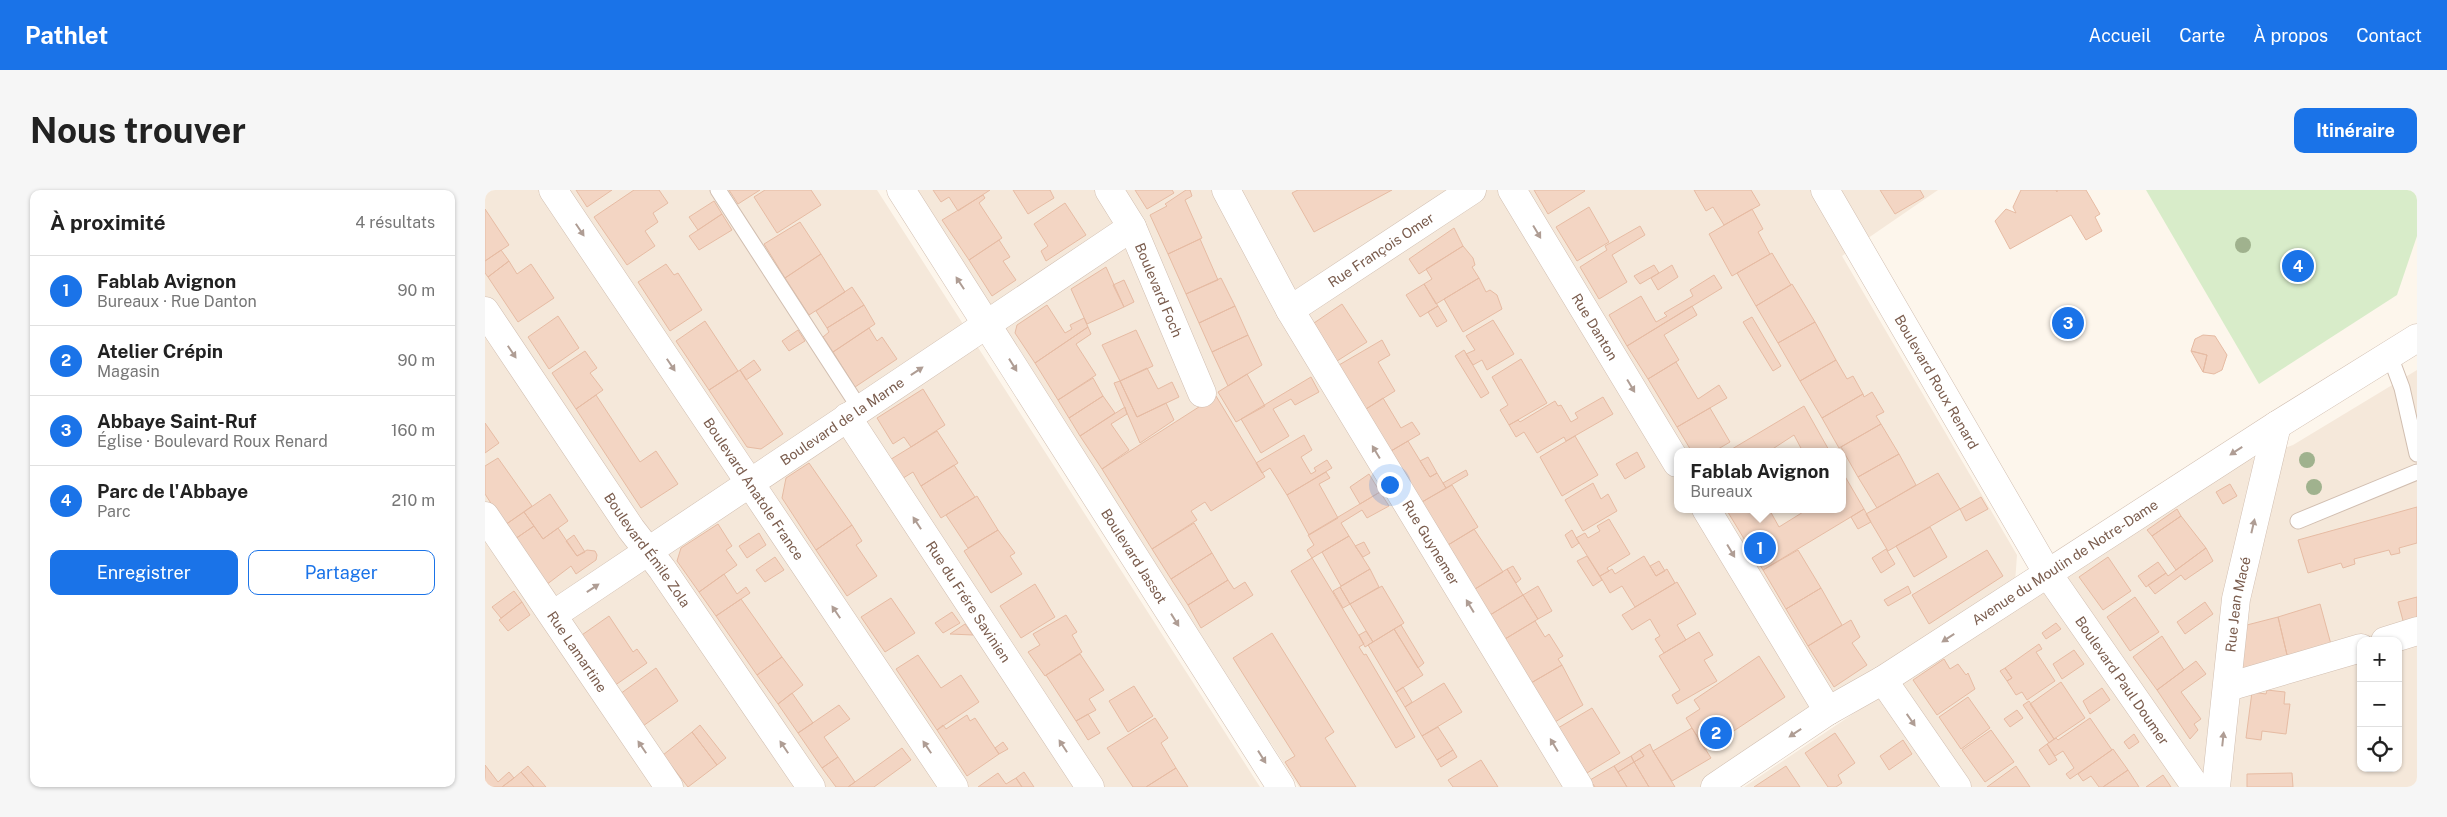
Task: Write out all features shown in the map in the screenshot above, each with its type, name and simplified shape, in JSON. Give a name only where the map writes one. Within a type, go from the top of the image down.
[{"type":"street","name":"Boulevard Anatole France","points":[[553,190],[954,787]]},
{"type":"street","name":"Boulevard Jassot","points":[[901,190],[1281,787]]},
{"type":"street","name":"Boulevard Foch","points":[[1109,190],[1131,227],[1202,393]]},
{"type":"street","name":"Rue Guynemer","points":[[1226,190],[1290,310],[1579,787]]},
{"type":"street","name":"Rue François Omer","points":[[1290,310],[1472,190]]},
{"type":"street","name":"Rue Danton","points":[[1512,190],[1674,458]]},
{"type":"street","name":"Boulevard Roux Renard","points":[[1825,190],[2048,574]]},
{"type":"street","name":"Boulevard de la Marne","points":[[553,615],[1131,227]]},
{"type":"street","name":"Boulevard Émile Zola","points":[[485,311],[811,787]]},
{"type":"street","name":"Avenue du Moulin de Notre-Dame","points":[[1715,787],[1828,711],[1883,680],[2277,425],[2417,338]]},
{"type":"street","name":"Rue du Frére Savinien","points":[[853,413],[1090,787]]},
{"type":"street","name":"Rue Jean Macé","points":[[2217,787],[2236,599],[2277,425]]},
{"type":"street","points":[[1708,513],[1828,711]]},
{"type":"street","name":"Rue Lamartine","points":[[485,516],[669,787]]},
{"type":"street","name":"Boulevard Paul Doumer","points":[[2048,574],[2196,787]]},
{"type":"street","points":[[2398,637],[2417,631]]},
{"type":"street","points":[[2228,686],[2357,649]]},
{"type":"street","points":[[1883,680],[1957,787]]},
{"type":"lane","points":[[718,190],[853,413]]},
{"type":"lane","points":[[2390,356],[2402,388],[2417,454]]},
{"type":"lane","points":[[2298,521],[2417,472]]},
{"type":"shaded area","points":[[485,190],[877,190],[1260,787],[485,787]]},
{"type":"shaded area","points":[[916,190],[1938,190],[1842,256],[2017,555],[2015,583],[1809,711],[1700,787],[1299,787]]},
{"type":"shaded area","points":[[2417,370],[2417,787],[1744,787],[1911,675],[2240,463],[2293,445]]},
{"type":"green space","points":[[2146,190],[2417,190],[2417,236],[2397,295],[2259,384]]},
{"type":"building","points":[[576,190],[612,190],[587,207]]},
{"type":"building","points":[[634,190],[659,190],[668,203],[653,213],[658,222],[645,231],[655,246],[627,265],[594,217]]},
{"type":"building","points":[[729,190],[760,190],[738,204]]},
{"type":"building","points":[[765,190],[811,190],[821,205],[777,233],[754,197]]},
{"type":"building","points":[[933,190],[990,190],[958,211],[949,197],[941,202]]},
{"type":"building","points":[[1013,190],[1050,190],[1054,198],[1028,214]]},
{"type":"building","points":[[1135,190],[1172,190],[1174,193],[1147,209]]},
{"type":"building","points":[[1186,190],[1190,190],[1192,196],[1185,200],[1202,238],[1168,254],[1150,215],[1167,206],[1165,204]]},
{"type":"building","points":[[1298,190],[1392,190],[1314,232],[1292,193]]},
{"type":"building","points":[[1534,190],[1584,190],[1585,191],[1548,214]]},
{"type":"building","points":[[1694,190],[1751,190],[1760,205],[1724,225],[1713,207],[1706,211]]},
{"type":"building","points":[[1880,190],[1920,190],[1924,197],[1895,214]]},
{"type":"building","points":[[2021,190],[2056,190],[2057,192],[2057,190],[2086,190],[2100,214],[2095,217],[2102,231],[2086,240],[2071,215],[2010,249],[1995,221],[2006,209],[2016,213],[2013,207]]},
{"type":"building","points":[[983,195],[985,198],[979,203],[1002,238],[969,260],[942,220]]},
{"type":"building","points":[[714,201],[722,214],[698,230],[689,217]]},
{"type":"building","points":[[1065,203],[1086,235],[1046,261],[1041,251],[1048,246],[1034,224]]},
{"type":"building","points":[[1589,207],[1609,242],[1577,261],[1556,227]]},
{"type":"building","points":[[485,209],[509,245],[485,261]]},
{"type":"building","points":[[1752,209],[1763,229],[1758,232],[1770,254],[1732,276],[1709,234]]},
{"type":"building","points":[[722,214],[732,230],[699,250],[689,236]]},
{"type":"building","points":[[800,222],[821,254],[785,278],[764,244]]},
{"type":"building","points":[[1640,226],[1645,235],[1612,255],[1627,282],[1599,299],[1580,267],[1607,250],[1605,246]]},
{"type":"building","points":[[1454,228],[1463,246],[1419,274],[1409,259]]},
{"type":"building","points":[[1200,239],[1218,280],[1186,294],[1168,254]]},
{"type":"building","points":[[999,240],[1010,257],[1003,261],[1016,280],[992,296],[969,260]]},
{"type":"building","points":[[1463,246],[1473,258],[1475,265],[1472,267],[1479,278],[1436,304],[1424,284],[1432,279],[1426,269]]},
{"type":"building","points":[[501,250],[509,261],[488,277],[485,273],[485,261]]},
{"type":"building","points":[[1772,253],[1791,285],[1756,306],[1737,273]]},
{"type":"building","points":[[821,254],[845,292],[809,315],[785,278]]},
{"type":"building","points":[[509,261],[517,274],[531,264],[554,298],[518,322],[488,277]]},
{"type":"building","points":[[666,264],[674,275],[678,273],[702,310],[670,331],[638,282]]},
{"type":"building","points":[[1654,265],[1659,273],[1640,284],[1634,276]]},
{"type":"building","points":[[1672,265],[1678,277],[1658,290],[1651,278]]},
{"type":"building","points":[[1106,267],[1124,307],[1087,324],[1071,289]]},
{"type":"building","points":[[1714,275],[1722,288],[1627,346],[1609,315],[1641,296],[1656,322],[1667,316],[1664,313],[1693,296],[1690,290]]},
{"type":"building","points":[[1221,278],[1235,306],[1199,323],[1186,294]]},
{"type":"building","points":[[1479,278],[1486,292],[1490,290],[1497,295],[1502,309],[1463,332],[1444,299]]},
{"type":"building","points":[[1124,280],[1134,302],[1124,307],[1113,285]]},
{"type":"building","points":[[1424,284],[1438,306],[1420,317],[1406,295]]},
{"type":"building","points":[[1792,284],[1815,322],[1778,343],[1756,306]]},
{"type":"building","points":[[852,287],[864,305],[827,328],[816,311]]},
{"type":"building","points":[[1342,304],[1367,342],[1337,361],[1314,323]]},
{"type":"building","points":[[864,305],[875,324],[833,352],[823,337],[829,332],[827,328]]},
{"type":"building","points":[[1047,305],[1065,333],[1072,329],[1070,325],[1084,318],[1088,327],[1035,363],[1015,333],[1017,325]]},
{"type":"building","points":[[1235,306],[1248,335],[1212,352],[1199,323]]},
{"type":"building","points":[[1438,306],[1447,321],[1437,327],[1428,312]]},
{"type":"building","points":[[1692,306],[1697,315],[1664,335],[1679,360],[1648,379],[1627,346]]},
{"type":"building","points":[[558,316],[579,348],[549,369],[528,337]]},
{"type":"building","points":[[1752,317],[1781,366],[1773,371],[1743,322]]},
{"type":"building","points":[[1493,320],[1514,354],[1487,370],[1482,360],[1473,365],[1466,354],[1475,350],[1466,336]]},
{"type":"building","points":[[705,321],[738,371],[709,390],[676,341]]},
{"type":"building","points":[[1815,322],[1836,360],[1800,381],[1778,343]]},
{"type":"building","points":[[1088,327],[1091,334],[1076,344],[1096,375],[1058,400],[1035,363]]},
{"type":"building","points":[[869,328],[877,341],[882,337],[897,359],[855,387],[833,352]]},
{"type":"building","points":[[798,330],[805,341],[789,351],[782,341]]},
{"type":"building","points":[[1136,330],[1153,366],[1120,381],[1102,345]]},
{"type":"building","points":[[1248,335],[1262,365],[1228,386],[1212,352]]},
{"type":"building","points":[[2203,335],[2215,336],[2227,355],[2222,370],[2214,374],[2203,372],[2207,355],[2191,351],[2195,339]]},
{"type":"building","points":[[1382,340],[1390,355],[1378,362],[1395,391],[1366,409],[1339,365]]},
{"type":"building","points":[[1464,350],[1489,393],[1481,398],[1455,356]]},
{"type":"building","points":[[585,351],[597,368],[590,373],[603,390],[576,409],[552,373]]},
{"type":"building","points":[[2191,351],[2207,355],[2203,372]]},
{"type":"building","points":[[1521,359],[1547,403],[1509,425],[1500,410],[1508,405],[1492,377]]},
{"type":"building","points":[[754,360],[761,370],[746,380],[740,370]]},
{"type":"building","points":[[1836,360],[1847,379],[1853,376],[1863,394],[1822,418],[1800,381]]},
{"type":"building","points":[[1676,362],[1698,399],[1719,385],[1727,398],[1677,427],[1648,379]]},
{"type":"building","points":[[1147,368],[1158,389],[1172,382],[1179,397],[1137,417],[1120,381]]},
{"type":"building","points":[[740,370],[783,434],[761,449],[747,447],[709,390]]},
{"type":"building","points":[[1247,374],[1265,406],[1236,422],[1218,392]]},
{"type":"building","points":[[1311,377],[1319,392],[1295,405],[1291,399],[1273,409],[1289,436],[1261,453],[1241,419]]},
{"type":"building","points":[[1093,378],[1103,396],[1069,418],[1058,400]]},
{"type":"building","points":[[1120,381],[1137,417],[1166,403],[1174,420],[1140,443],[1114,383]]},
{"type":"building","points":[[923,389],[945,425],[911,447],[904,437],[893,444],[877,418]]},
{"type":"building","points":[[1872,392],[1884,412],[1876,416],[1881,424],[1839,448],[1822,418],[1863,394],[1864,397]]},
{"type":"building","points":[[596,395],[640,462],[656,451],[678,484],[641,508],[576,409]]},
{"type":"building","points":[[1103,396],[1115,413],[1080,436],[1069,418]]},
{"type":"building","points":[[1216,396],[1265,477],[1211,511],[1205,502],[1191,511],[1197,520],[1152,549],[1102,469]]},
{"type":"building","points":[[1603,397],[1613,414],[1566,441],[1564,437],[1537,453],[1524,432],[1516,437],[1509,425],[1518,420],[1520,422],[1555,401],[1558,406],[1561,405],[1571,422],[1578,418],[1575,413]]},
{"type":"building","points":[[1383,398],[1401,428],[1412,422],[1420,434],[1391,451],[1366,409]]},
{"type":"building","points":[[1804,406],[1828,448],[1801,448],[1794,435],[1774,448],[1734,448]]},
{"type":"building","points":[[1125,407],[1127,414],[1111,424],[1129,450],[1102,469],[1080,436]]},
{"type":"building","points":[[1710,408],[1730,442],[1720,448],[1690,448],[1677,427]]},
{"type":"building","points":[[485,423],[499,443],[485,453]]},
{"type":"building","points":[[1881,424],[1899,454],[1858,477],[1846,456],[1846,448],[1841,447]]},
{"type":"building","points":[[937,431],[958,463],[921,486],[913,472],[900,480],[888,461]]},
{"type":"building","points":[[1304,435],[1312,450],[1301,457],[1311,474],[1316,471],[1314,468],[1327,460],[1332,468],[1287,495],[1270,468],[1262,473],[1256,463]]},
{"type":"building","points":[[1575,436],[1598,475],[1562,496],[1540,457]]},
{"type":"building","points":[[1408,441],[1430,477],[1437,473],[1446,488],[1422,502],[1391,451]]},
{"type":"building","points":[[1637,452],[1645,467],[1625,479],[1616,464]]},
{"type":"building","points":[[1899,454],[1916,485],[1877,508],[1858,477]]},
{"type":"building","points":[[1428,457],[1437,473],[1430,477],[1420,461]]},
{"type":"building","points":[[498,458],[532,506],[505,525],[485,494],[485,466]]},
{"type":"building","points":[[809,463],[852,525],[816,550],[782,498],[786,478]]},
{"type":"building","points":[[954,465],[975,497],[941,518],[921,486]]},
{"type":"building","points":[[1466,470],[1468,475],[1446,488],[1443,483]]},
{"type":"building","points":[[1326,472],[1330,478],[1319,484],[1338,518],[1309,535],[1287,495]]},
{"type":"building","points":[[1938,473],[1960,509],[1888,551],[1866,514]]},
{"type":"building","points":[[1369,474],[1380,492],[1360,504],[1350,487]]},
{"type":"building","points":[[1846,478],[1864,509],[1763,570],[1728,513],[1771,513],[1779,527],[1802,513],[1846,513]]},
{"type":"building","points":[[1593,483],[1601,499],[1608,494],[1617,511],[1583,531],[1565,500]]},
{"type":"building","points":[[2230,484],[2237,496],[2223,504],[2216,492]]},
{"type":"building","points":[[1452,485],[1478,527],[1448,545],[1422,502]]},
{"type":"building","points":[[1380,492],[1389,506],[1367,518],[1362,510],[1341,523],[1349,536],[1312,558],[1307,550],[1314,545],[1308,535]]},
{"type":"building","points":[[550,494],[568,521],[543,539],[524,512]]},
{"type":"building","points":[[977,496],[998,530],[968,548],[946,515]]},
{"type":"building","points":[[1981,497],[1988,509],[1966,521],[1960,509]]},
{"type":"building","points":[[2417,507],[2417,543],[2399,548],[2400,553],[2391,555],[2389,550],[2354,559],[2355,564],[2343,568],[2341,563],[2308,573],[2298,540]]},
{"type":"building","points":[[1864,509],[1871,522],[1858,529],[1851,517]]},
{"type":"building","points":[[2177,509],[2181,516],[2152,536],[2147,530]]},
{"type":"building","points":[[524,512],[534,526],[515,539],[505,525]]},
{"type":"building","points":[[2181,516],[2206,548],[2176,570],[2152,536]]},
{"type":"building","points":[[1609,519],[1630,554],[1607,568],[1609,571],[1600,576],[1576,538],[1585,533],[1588,538],[1600,531],[1597,526]]},
{"type":"building","points":[[1194,523],[1212,553],[1171,579],[1152,549]]},
{"type":"building","points":[[718,524],[732,546],[726,550],[737,565],[699,592],[677,561],[681,548]]},
{"type":"building","points":[[852,525],[862,541],[856,545],[877,576],[847,596],[816,550]]},
{"type":"building","points":[[534,526],[543,539],[558,528],[577,556],[587,550],[595,551],[597,555],[596,560],[576,574],[571,566],[546,585],[515,539]]},
{"type":"building","points":[[1930,527],[1947,557],[1914,577],[1896,546]]},
{"type":"building","points":[[1474,529],[1503,572],[1475,589],[1448,545]]},
{"type":"building","points":[[998,530],[1015,553],[1010,556],[1022,574],[991,593],[964,551]]},
{"type":"building","points":[[1572,530],[1579,543],[1572,548],[1565,535]]},
{"type":"building","points":[[759,533],[766,545],[747,558],[739,546]]},
{"type":"building","points":[[574,535],[585,552],[577,556],[566,541]]},
{"type":"building","points":[[1349,536],[1370,569],[1341,586],[1322,552]]},
{"type":"building","points":[[1364,542],[1370,553],[1363,557],[1355,546]]},
{"type":"building","points":[[2206,548],[2213,561],[2185,580],[2181,575],[2155,594],[2148,585],[2166,573],[2168,576]]},
{"type":"building","points":[[1886,549],[1895,564],[1881,573],[1872,558]]},
{"type":"building","points":[[1798,550],[1821,588],[1786,609],[1763,570]]},
{"type":"building","points":[[1987,550],[2003,576],[1929,624],[1912,595]]},
{"type":"building","points":[[1212,553],[1228,580],[1188,605],[1171,579]]},
{"type":"building","points":[[1587,556],[1602,580],[1593,586],[1577,561]]},
{"type":"building","points":[[1644,556],[1656,576],[1667,569],[1675,583],[1635,607],[1622,586],[1610,593],[1600,576],[1612,569],[1615,574]]},
{"type":"building","points":[[775,557],[784,570],[765,582],[756,570]]},
{"type":"building","points":[[2108,557],[2131,591],[2103,610],[2079,577]]},
{"type":"building","points":[[1312,558],[1364,644],[1359,647],[1364,655],[1366,654],[1415,737],[1396,748],[1291,571]]},
{"type":"building","points":[[1659,561],[1665,571],[1656,576],[1650,566]]},
{"type":"building","points":[[2158,562],[2166,573],[2146,587],[2138,576]]},
{"type":"building","points":[[1513,566],[1521,579],[1516,583],[1507,569]]},
{"type":"building","points":[[1370,569],[1379,587],[1350,604],[1340,587]]},
{"type":"building","points":[[1507,569],[1523,595],[1490,615],[1475,589]]},
{"type":"building","points":[[724,574],[737,594],[746,587],[750,593],[716,616],[699,592]]},
{"type":"building","points":[[1228,580],[1234,589],[1245,582],[1253,595],[1201,628],[1188,605]]},
{"type":"building","points":[[1677,582],[1696,614],[1677,625],[1686,640],[1664,653],[1655,639],[1660,636],[1650,619],[1632,630],[1622,615]]},
{"type":"building","points":[[1035,584],[1055,617],[1021,638],[1000,606]]},
{"type":"building","points":[[1382,586],[1404,623],[1373,642],[1350,604]]},
{"type":"building","points":[[1538,586],[1552,611],[1538,619],[1523,595]]},
{"type":"building","points":[[1908,586],[1911,593],[1888,606],[1884,600]]},
{"type":"building","points":[[1340,587],[1350,604],[1343,608],[1333,591]]},
{"type":"building","points":[[1821,588],[1842,625],[1808,646],[1786,609]]},
{"type":"building","points":[[514,591],[522,602],[501,618],[492,607]]},
{"type":"building","points":[[1523,595],[1538,619],[1505,639],[1490,615]]},
{"type":"building","points":[[2135,597],[2159,632],[2130,651],[2107,617]]},
{"type":"building","points":[[2417,597],[2417,625],[2405,628],[2398,602]]},
{"type":"building","points":[[891,598],[915,633],[885,652],[861,617]]},
{"type":"building","points":[[741,599],[782,657],[757,675],[716,616]]},
{"type":"building","points":[[522,602],[530,615],[508,631],[499,620]]},
{"type":"building","points":[[2205,602],[2213,614],[2185,634],[2177,622]]},
{"type":"building","points":[[2320,604],[2332,648],[2288,659],[2278,617]]},
{"type":"building","points":[[952,612],[960,623],[943,633],[935,623]]},
{"type":"building","points":[[1066,615],[1077,632],[1072,635],[1082,652],[1045,676],[1028,652],[1040,645],[1033,634]]},
{"type":"building","points":[[609,616],[633,652],[637,649],[647,663],[614,686],[579,637]]},
{"type":"building","points":[[2278,617],[2288,659],[2241,672],[2243,626]]},
{"type":"building","points":[[1851,620],[1860,637],[1852,643],[1867,665],[1834,687],[1808,646]]},
{"type":"building","points":[[1535,621],[1545,637],[1549,634],[1563,656],[1558,659],[1562,665],[1531,683],[1505,639]]},
{"type":"building","points":[[2056,623],[2061,629],[2046,639],[2042,633]]},
{"type":"building","points":[[965,624],[973,635],[950,634]]},
{"type":"building","points":[[1401,625],[1424,663],[1418,668],[1394,629]]},
{"type":"building","points":[[1394,629],[1423,675],[1396,692],[1368,645]]},
{"type":"building","points":[[1366,631],[1373,642],[1365,647],[1359,635]]},
{"type":"building","points":[[1699,632],[1713,655],[1704,660],[1717,681],[1677,704],[1672,695],[1680,690],[1659,656]]},
{"type":"building","points":[[1272,633],[1334,732],[1325,738],[1356,787],[1301,787],[1285,762],[1295,756],[1233,658]]},
{"type":"building","points":[[2162,636],[2184,670],[2157,690],[2133,657]]},
{"type":"building","points":[[2039,644],[2042,649],[2036,652],[2055,681],[2027,700],[2022,692],[2016,695],[2007,681],[2012,678],[2005,668]]},
{"type":"building","points":[[2074,650],[2084,664],[2062,679],[2053,664]]},
{"type":"building","points":[[1080,654],[1104,690],[1089,699],[1096,710],[1076,721],[1046,675]]},
{"type":"building","points":[[918,655],[941,688],[961,675],[979,702],[937,730],[896,669]]},
{"type":"building","points":[[1759,656],[1785,697],[1705,750],[1686,718],[1700,709],[1694,700]]},
{"type":"building","points":[[782,657],[803,685],[778,704],[757,675]]},
{"type":"building","points":[[1944,659],[1950,669],[1958,664],[1966,675],[1968,673],[1975,689],[1937,715],[1913,680]]},
{"type":"building","points":[[2196,661],[2206,674],[2181,692],[2201,719],[2194,724],[2198,730],[2190,739],[2157,690]]},
{"type":"building","points":[[1562,665],[1583,705],[1555,722],[1531,683]]},
{"type":"building","points":[[656,668],[678,701],[643,726],[620,694]]},
{"type":"building","points":[[2005,668],[2012,678],[2007,681],[2000,671]]},
{"type":"building","points":[[2061,682],[2085,718],[2054,739],[2030,704]]},
{"type":"building","points":[[1444,683],[1462,712],[1422,736],[1405,707]]},
{"type":"building","points":[[1134,686],[1153,716],[1128,732],[1109,701]]},
{"type":"building","points":[[1403,687],[1412,702],[1405,707],[1396,692]]},
{"type":"building","points":[[2102,688],[2110,700],[2090,714],[2083,701]]},
{"type":"building","points":[[2267,690],[2285,692],[2284,704],[2290,704],[2286,734],[2262,731],[2261,740],[2246,738],[2252,692],[2266,694]]},
{"type":"building","points":[[792,693],[813,723],[798,733],[778,704]]},
{"type":"building","points":[[1968,697],[1990,728],[1961,749],[1939,717]]},
{"type":"building","points":[[2029,701],[2054,739],[2049,743],[2023,705]]},
{"type":"building","points":[[839,705],[850,719],[824,737],[838,757],[822,768],[798,733]]},
{"type":"building","points":[[1592,708],[1620,753],[1587,773],[1558,728]]},
{"type":"building","points":[[2017,710],[2023,718],[2010,727],[2004,719]]},
{"type":"building","points":[[1088,714],[1100,733],[1088,740],[1076,721]]},
{"type":"building","points":[[967,715],[970,721],[975,718],[999,754],[967,776],[937,730],[943,725],[946,729]]},
{"type":"building","points":[[1155,718],[1168,738],[1161,743],[1176,768],[1146,787],[1133,787],[1107,748]]},
{"type":"building","points":[[2090,718],[2112,750],[2070,779],[2066,774],[2074,768],[2063,751],[2055,756],[2047,744],[2056,738],[2058,740]]},
{"type":"building","points":[[700,725],[726,758],[717,765],[692,732]]},
{"type":"building","points":[[1438,727],[1453,750],[1437,760],[1422,736]]},
{"type":"building","points":[[1692,728],[1711,758],[1672,781],[1653,751]]},
{"type":"building","points":[[1991,730],[2014,762],[1985,782],[1962,750]]},
{"type":"building","points":[[692,732],[717,765],[688,787],[663,755]]},
{"type":"building","points":[[1835,733],[1855,763],[1838,775],[1842,783],[1836,787],[1828,787],[1805,753]]},
{"type":"building","points":[[2134,734],[2139,742],[2129,749],[2124,742]]},
{"type":"building","points":[[1903,740],[1912,754],[1889,770],[1880,756]]},
{"type":"building","points":[[1003,742],[1008,749],[999,754],[995,748]]},
{"type":"building","points":[[1650,744],[1675,787],[1649,787],[1634,762],[1644,756],[1640,750]]},
{"type":"building","points":[[2047,744],[2057,760],[2049,765],[2039,750]]},
{"type":"building","points":[[902,748],[911,760],[874,787],[848,787]]},
{"type":"building","points":[[2113,749],[2128,770],[2103,787],[2099,787],[2091,776],[2083,781],[2078,774]]},
{"type":"building","points":[[1453,750],[1457,757],[1441,767],[1437,760]]},
{"type":"building","points":[[1640,750],[1644,756],[1634,762],[1631,756]]},
{"type":"building","points":[[1631,756],[1634,762],[1618,772],[1614,766]]},
{"type":"building","points":[[838,757],[855,782],[848,787],[836,787],[822,768]]},
{"type":"building","points":[[1481,760],[1498,787],[1453,787],[1448,780]]},
{"type":"building","points":[[1634,762],[1649,787],[1627,787],[1618,772]]},
{"type":"building","points":[[485,765],[498,782],[509,772],[514,778],[502,787],[485,787]]},
{"type":"building","points":[[528,766],[546,787],[534,787],[521,772]]},
{"type":"building","points":[[1614,766],[1627,787],[1595,787],[1590,780]]},
{"type":"building","points":[[1786,766],[1800,787],[1754,787]]},
{"type":"building","points":[[2016,766],[2030,787],[1987,787]]},
{"type":"building","points":[[1176,768],[1188,787],[1146,787]]},
{"type":"building","points":[[2128,770],[2139,787],[2103,787]]},
{"type":"building","points":[[521,772],[534,787],[502,787],[514,778]]},
{"type":"building","points":[[1024,772],[1034,787],[1022,787],[1016,778]]},
{"type":"building","points":[[998,773],[1006,784],[1016,778],[1022,787],[978,787]]},
{"type":"building","points":[[2292,773],[2293,787],[2247,787],[2247,774]]},
{"type":"building","points":[[2163,775],[2171,787],[2146,787]]},
{"type":"place","name":"Parc de l'Abbaye","points":[[2298,266]]},
{"type":"place","name":"Abbaye Saint-Ruf","points":[[2068,323]]},
{"type":"place","name":"Fablab Avignon","points":[[1760,548]]},
{"type":"place","name":"Atelier Crépin","points":[[1716,733]]}]
